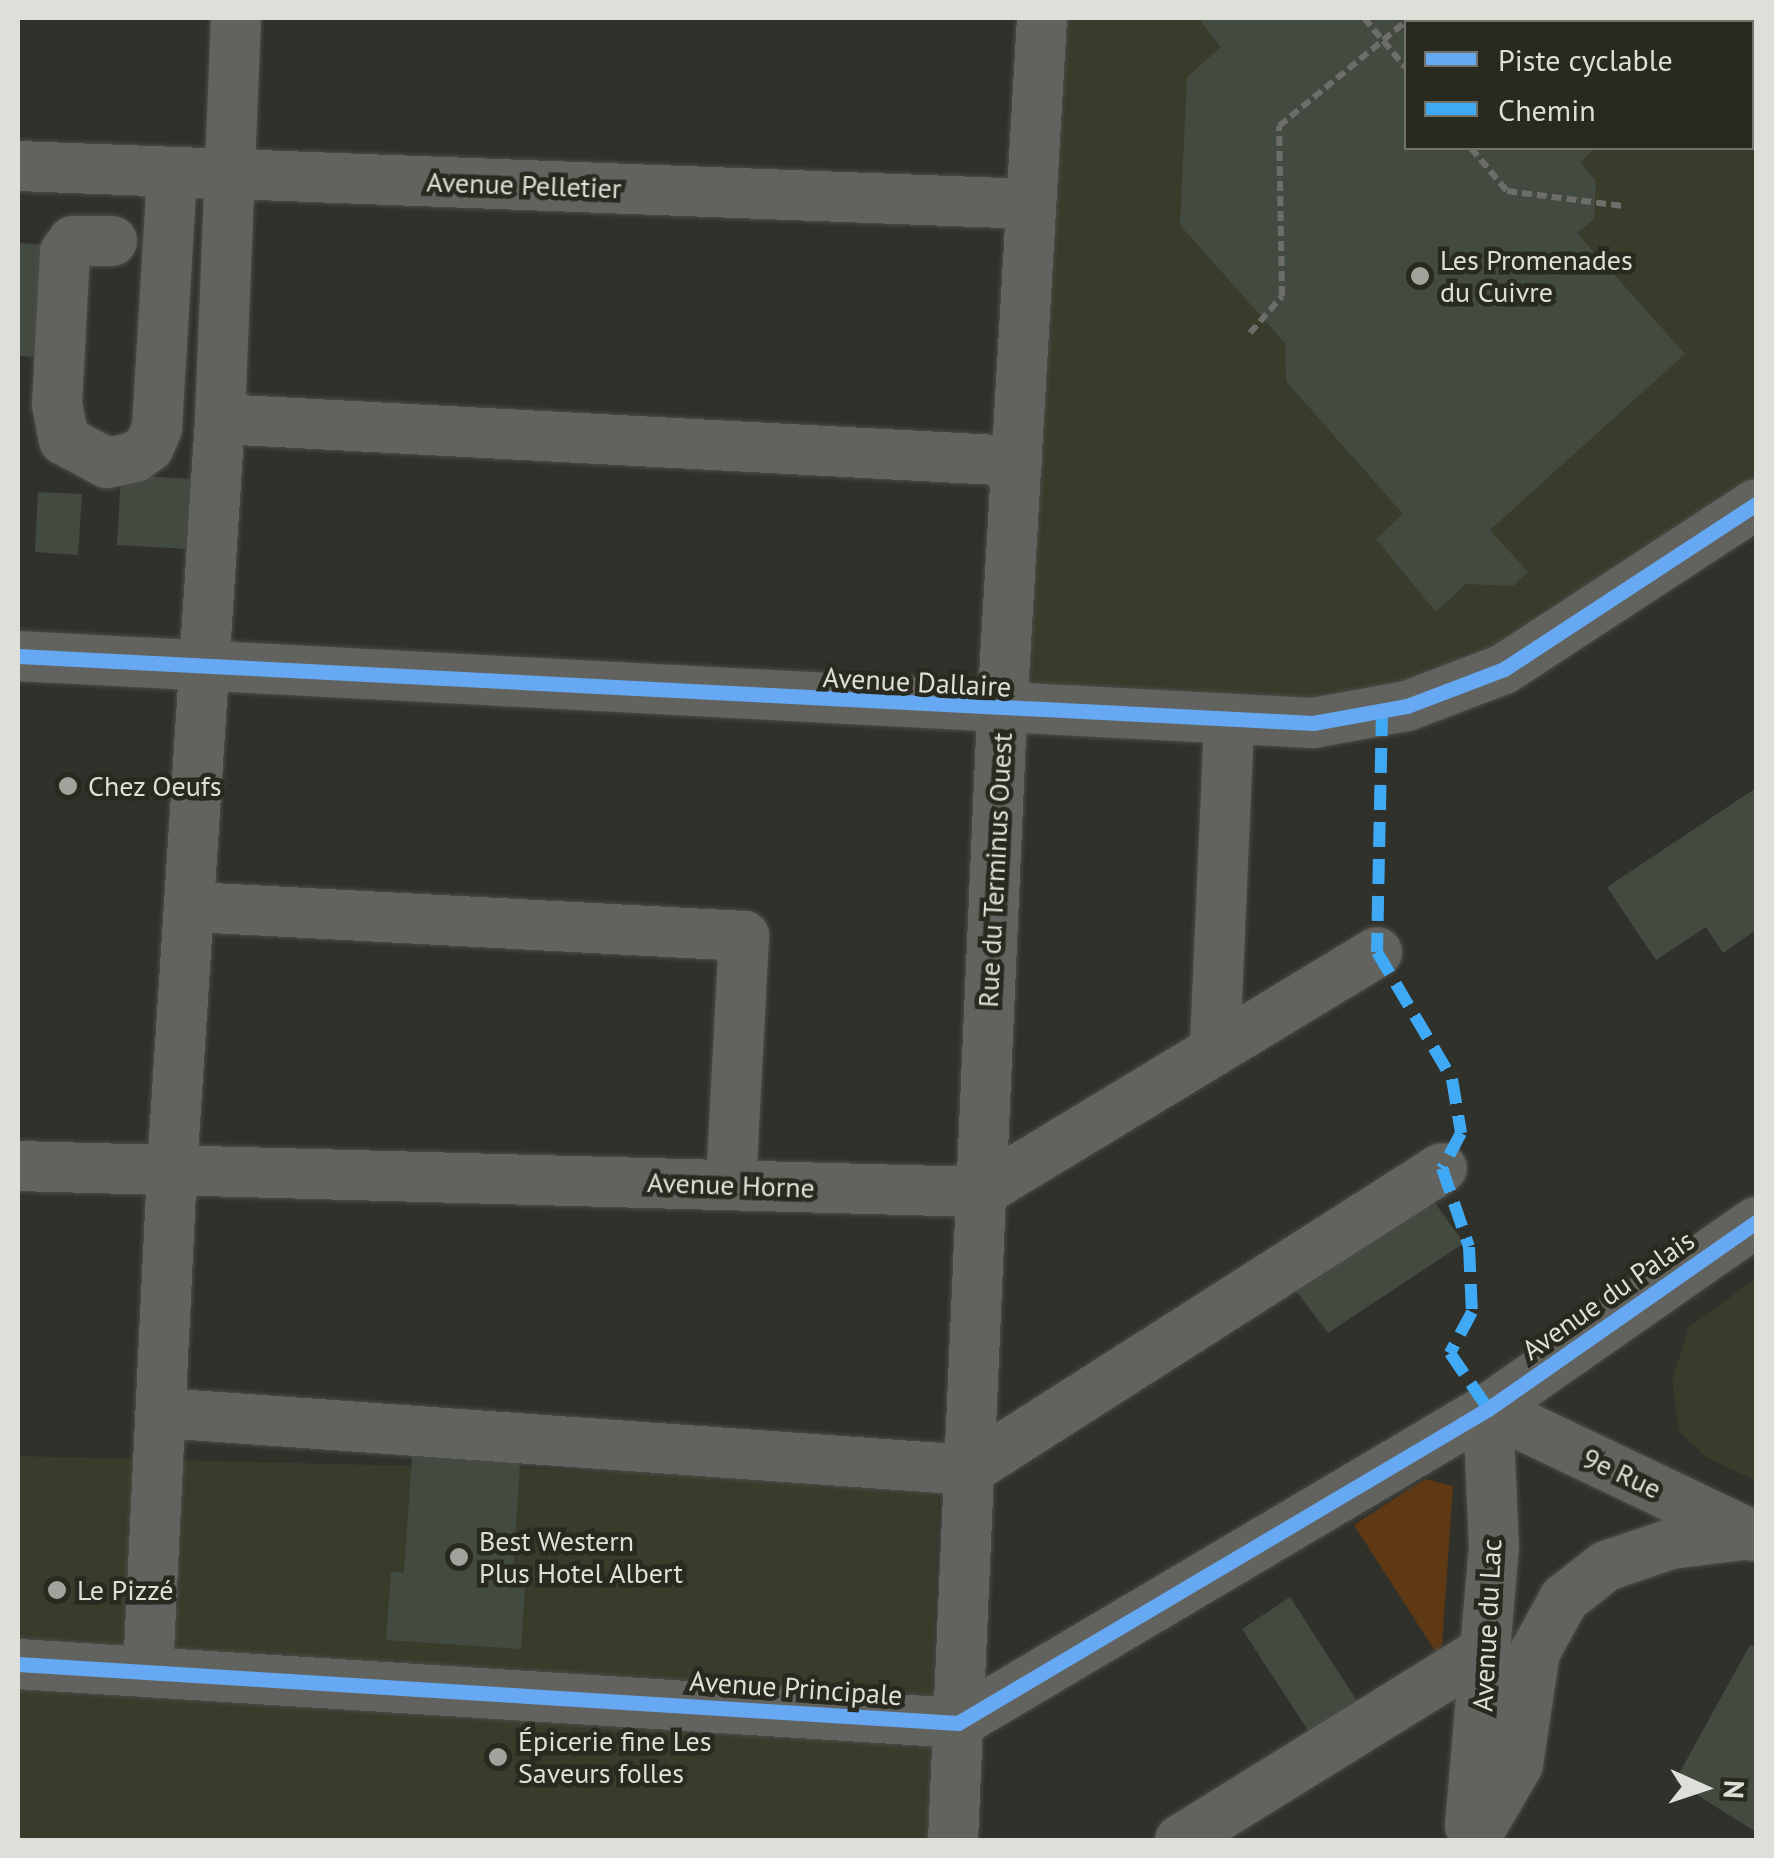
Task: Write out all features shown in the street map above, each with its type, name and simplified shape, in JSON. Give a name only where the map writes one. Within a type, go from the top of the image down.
[{"type":"street","points":[[148,1672],[172,1170],[193,907],[203,666],[234,174],[236,18]]},
{"type":"street","name":"Rue du Terminus Ouest","points":[[952,1840],[1002,712],[1042,18]]},
{"type":"street","name":"Avenue Pelletier","points":[[18,166],[1031,204]]},
{"type":"street","points":[[112,241],[73,241],[65,252],[57,404],[64,440],[107,463],[135,457],[150,447],[157,428],[172,173]]},
{"type":"street","points":[[220,419],[1017,461]]},
{"type":"street","name":"Avenue Dallaire","points":[[18,656],[1002,712],[1313,723],[1406,706],[1504,668],[1756,504]]},
{"type":"street","points":[[1215,1044],[1229,723]]},
{"type":"street","points":[[193,907],[744,936],[731,1185]]},
{"type":"street","points":[[981,1192],[1215,1044],[1378,952]]},
{"type":"street","name":"Avenue Horne","points":[[18,1166],[981,1192]]},
{"type":"street","points":[[162,1413],[969,1470],[1442,1168]]},
{"type":"street","name":"Avenue du Palais","points":[[1488,1410],[1756,1222]]},
{"type":"street","points":[[958,1723],[1488,1410]]},
{"type":"street","name":"9e Rue","points":[[1488,1410],[1754,1536]]},
{"type":"street","name":"Avenue du Lac","points":[[1471,1840],[1494,1548],[1488,1410]]},
{"type":"street","points":[[1471,1840],[1518,1764],[1534,1652],[1564,1599],[1606,1566],[1671,1544],[1754,1536]]},
{"type":"street","points":[[1180,1840],[1486,1650]]},
{"type":"street","name":"Avenue Principale","points":[[18,1664],[958,1723]]},
{"type":"path","points":[[1364,18],[1404,66]]},
{"type":"path","points":[[1250,333],[1282,296],[1280,126],[1404,23]]},
{"type":"path","points":[[1473,150],[1506,192],[1622,206]]},
{"type":"shaded area","points":[[1042,18],[1756,18],[1756,504],[1407,706],[1002,712]]},
{"type":"shaded area","points":[[1756,1278],[1756,1481],[1706,1457],[1679,1431],[1672,1380],[1689,1327]]},
{"type":"shaded area","points":[[18,1456],[939,1479],[928,1840],[18,1840]]},
{"type":"shaded area","points":[[1425,1479],[1453,1486],[1441,1660],[1354,1525]]},
{"type":"building","name":"Les Promenades du Cuivre","points":[[1198,18],[1715,18],[1404,20],[1404,150],[1594,150],[1580,162],[1596,181],[1594,219],[1577,233],[1685,354],[1490,530],[1528,572],[1513,586],[1466,584],[1436,612],[1376,539],[1403,514],[1286,381],[1285,343],[1180,225],[1187,77],[1221,47]]},
{"type":"building","points":[[18,243],[49,245],[43,357],[18,356]]},
{"type":"building","points":[[121,475],[192,479],[188,549],[117,545]]},
{"type":"building","points":[[38,492],[82,494],[78,555],[35,552]]},
{"type":"building","points":[[1756,788],[1756,930],[1723,953],[1706,927],[1656,960],[1607,887]]},
{"type":"building","points":[[1432,1199],[1464,1243],[1328,1333],[1293,1287]]},
{"type":"building","name":"Best Western Plus Hotel Albert","points":[[412,1456],[520,1463],[512,1586],[525,1587],[521,1649],[386,1640],[391,1572],[404,1573]]},
{"type":"building","points":[[1290,1597],[1366,1715],[1318,1746],[1242,1629]]},
{"type":"building","points":[[1750,1645],[1756,1648],[1756,1832],[1675,1781]]},
{"type":"marked path","points":[[1382,711],[1377,952],[1452,1079],[1461,1133],[1442,1168],[1469,1247],[1472,1312],[1450,1353],[1488,1409]]},
{"type":"cycle path","points":[[18,656],[1313,723],[1407,706],[1504,669],[1756,504]]},
{"type":"cycle path","points":[[18,1664],[958,1723],[1488,1409],[1756,1222]]},
{"type":"place","name":"Les Promenades du Cuivre","points":[[1420,276]]},
{"type":"place","name":"Chez Oeufs","points":[[68,786]]},
{"type":"place","name":"Best Western Plus Hotel Albert","points":[[459,1557]]},
{"type":"place","name":"Le Pizzé","points":[[57,1590]]},
{"type":"place","name":"Épicerie fine Les Saveurs folles","points":[[498,1757]]}]
